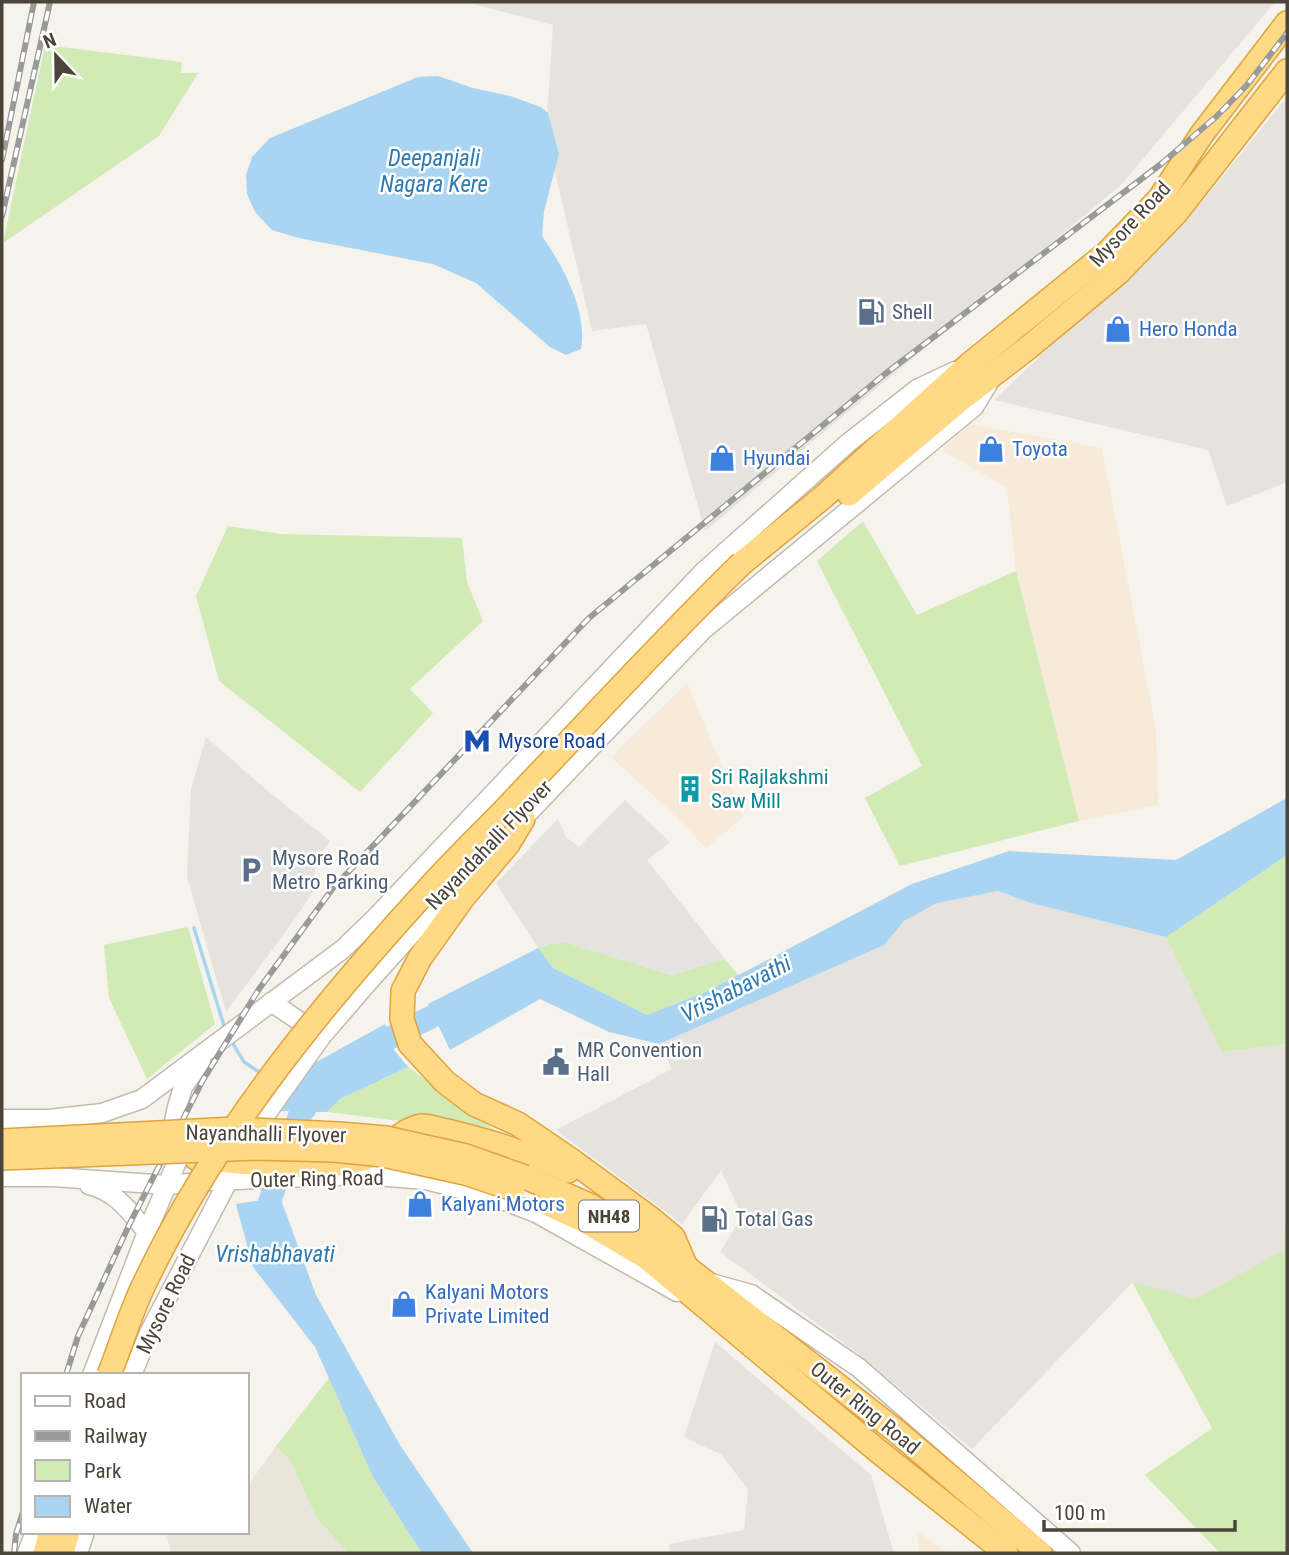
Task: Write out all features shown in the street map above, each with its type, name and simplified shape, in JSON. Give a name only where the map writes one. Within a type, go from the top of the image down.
[{"type":"highway","name":"Mysore Road","points":[[929,401],[970,364],[1107,253],[1160,198],[1202,134],[1287,23]]},
{"type":"highway","name":"Mysore Road","points":[[961,399],[1118,273],[1177,213],[1287,71]]},
{"type":"highway","name":"Nayandahalli Flyover","points":[[123,1373],[155,1292],[191,1217],[227,1156],[318,1030],[352,988],[527,805],[747,568],[833,508],[961,399]]},
{"type":"highway","name":"Nayandahalli Flyover","points":[[110,1373],[141,1291],[220,1151],[300,1039],[345,982],[431,886],[667,636],[747,568],[929,401]]},
{"type":"highway","points":[[523,819],[508,844],[462,899],[421,958],[403,991],[402,1019],[410,1044],[446,1082],[474,1104],[518,1124],[616,1192],[673,1237],[686,1267]]},
{"type":"highway","points":[[178,1157],[244,1171],[303,1171],[366,1157],[422,1126],[541,1158],[616,1192]]},
{"type":"highway","name":"Nayandhalli Flyover","points":[[2,1141],[235,1129],[339,1134],[386,1138],[466,1156],[522,1184]]},
{"type":"highway","name":"Nayandhalli Flyover","points":[[2,1158],[257,1147],[334,1150],[383,1155],[522,1184]]},
{"type":"highway","name":"NH48","points":[[522,1184],[589,1205],[686,1267]]},
{"type":"highway","name":"Outer Ring Road","points":[[522,1184],[698,1288],[896,1431],[1040,1553]]},
{"type":"highway","name":"Outer Ring Road","points":[[686,1267],[698,1288],[878,1451],[1006,1553]]},
{"type":"highway","points":[[45,1553],[50,1534]]},
{"type":"highway","points":[[62,1553],[67,1534]]},
{"type":"street","name":"Mysore Road","points":[[214,1046],[343,948],[377,916],[704,571],[848,443],[917,389],[970,364]]},
{"type":"street","name":"Mysore Road","points":[[133,1373],[149,1334],[244,1171],[267,1113],[322,1036],[460,881],[704,630],[974,407],[993,376]]},
{"type":"street","points":[[271,1002],[322,1036]]},
{"type":"street","points":[[2,1119],[49,1119],[102,1113],[142,1099],[214,1046]]},
{"type":"street","points":[[178,1157],[174,1121],[183,1087],[214,1046]]},
{"type":"street","name":"Mysore Road","points":[[93,1373],[178,1157]]},
{"type":"street","name":"Outer Ring Road","points":[[2,1177],[52,1177],[168,1185],[244,1171]]},
{"type":"street","name":"Outer Ring Road","points":[[303,1171],[426,1181],[500,1199],[536,1213],[587,1239],[675,1292],[698,1288]]},
{"type":"street","points":[[52,1177],[104,1188],[114,1195],[147,1232]]},
{"type":"street","points":[[698,1288],[751,1294],[859,1368],[1071,1553]]},
{"type":"street","points":[[27,1553],[34,1534]]},
{"type":"street","points":[[78,1553],[84,1534]]},
{"type":"shaded area","points":[[466,2],[1275,2],[1121,185],[705,531],[646,324],[592,331],[546,133],[553,25]]},
{"type":"shaded area","points":[[1287,97],[1287,482],[1227,506],[1209,452],[1204,449],[994,400],[1202,202]]},
{"type":"shaded area","points":[[969,424],[1102,448],[1156,729],[1158,805],[1079,821],[1016,571],[1007,487],[942,451]]},
{"type":"shaded area","points":[[687,683],[743,817],[706,848],[675,815],[611,757]]},
{"type":"shaded area","name":"Mysore Road Metro Parking","points":[[206,737],[330,841],[315,862],[315,888],[226,1012],[187,877],[191,789]]},
{"type":"shaded area","points":[[625,800],[670,842],[647,860],[725,959],[671,975],[565,942],[538,948],[496,883],[558,819],[566,837],[579,847]]},
{"type":"shaded area","points":[[998,891],[1031,903],[1166,937],[1222,1052],[1287,1044],[1285,1250],[1195,1299],[1132,1283],[972,1449],[860,1355],[720,1252],[742,1216],[721,1170],[682,1224],[556,1130],[672,1069],[659,1044],[883,945],[904,921],[937,903]]},
{"type":"shaded area","points":[[715,1342],[871,1475],[894,1553],[670,1553],[669,1544],[744,1530],[748,1490],[722,1455],[684,1437]]},
{"type":"shaded area","points":[[276,1446],[290,1460],[316,1517],[348,1553],[171,1553],[166,1534],[248,1534],[248,1486]]},
{"type":"shaded area","points":[[917,1531],[948,1553],[919,1553]]},
{"type":"green space","points":[[45,45],[182,62],[181,73],[198,73],[159,136],[3,243]]},
{"type":"green space","points":[[863,521],[917,615],[1016,571],[1079,821],[900,866],[865,798],[922,766],[817,561]]},
{"type":"green space","points":[[228,526],[281,534],[462,538],[467,582],[483,621],[410,689],[433,713],[360,792],[219,681],[196,596]]},
{"type":"green space","points":[[1287,855],[1287,1044],[1222,1052],[1166,937]]},
{"type":"green space","points":[[188,927],[215,1024],[147,1079],[109,998],[104,945]]},
{"type":"green space","points":[[565,942],[671,975],[725,959],[739,976],[647,1015],[553,968],[538,948]]},
{"type":"green space","points":[[408,1067],[506,1138],[441,1126],[327,1112],[340,1099]]},
{"type":"green space","points":[[1287,1191],[1287,1553],[1220,1553],[1145,1475],[1212,1428],[1132,1282],[1195,1299],[1284,1250]]},
{"type":"green space","points":[[329,1378],[373,1477],[422,1553],[348,1553],[316,1517],[290,1460],[276,1446]]},
{"type":"water","name":"Deepanjali Nagara Kere","points":[[438,76],[473,88],[510,96],[541,107],[548,113],[559,154],[544,211],[542,236],[572,290],[581,320],[581,349],[566,355],[550,347],[476,283],[433,264],[299,238],[272,230],[255,212],[247,194],[246,175],[252,157],[270,138],[418,77]]},
{"type":"water","points":[[1287,798],[1287,855],[1166,937],[1031,903],[998,891],[937,903],[904,921],[884,945],[659,1044],[609,1032],[540,999],[450,1050],[428,1004],[538,948],[553,968],[647,1015],[708,991],[912,884],[1009,851],[1176,860]]},
{"type":"water","points":[[385,1024],[394,1050],[408,1067],[340,1099],[327,1112],[277,1111],[311,1065]]},
{"type":"water","name":"Vrishabhavati","points":[[280,1197],[316,1295],[400,1445],[473,1553],[422,1553],[373,1477],[315,1347],[253,1267],[236,1204]]},
{"type":"waterway","points":[[194,928],[225,1029]]},
{"type":"waterway","name":"Vrishabavathi","points":[[362,1052],[459,1003]]},
{"type":"waterway","points":[[230,1039],[244,1062],[262,1074]]},
{"type":"waterway","name":"Vrishabavathi","points":[[274,1227],[266,1212],[299,1117],[320,1086]]},
{"type":"railway","points":[[2,160],[34,2]]},
{"type":"railway","points":[[2,216],[50,2]]},
{"type":"railway","points":[[67,1373],[78,1336],[130,1223],[203,1080],[259,989],[333,888],[589,618],[885,374],[1161,164],[1217,116],[1247,85],[1287,33]]},
{"type":"railway","points":[[14,1553],[21,1518]]},
{"type":"place","name":"Shell","points":[[871,312]]},
{"type":"place","name":"Hero Honda","points":[[1118,329]]},
{"type":"place","name":"Toyota","points":[[991,449]]},
{"type":"place","name":"Hyundai","points":[[722,458]]},
{"type":"place","name":"Mysore Road","points":[[477,741]]},
{"type":"place","name":"Sri Rajlakshmi Saw Mill","points":[[690,789]]},
{"type":"place","name":"Mysore Road Metro Parking","points":[[251,870]]},
{"type":"place","name":"MR Convention Hall","points":[[556,1062]]},
{"type":"place","name":"Kalyani Motors","points":[[420,1204]]},
{"type":"place","name":"Total Gas","points":[[714,1219]]},
{"type":"place","name":"Kalyani Motors Private Limited","points":[[404,1304]]}]
